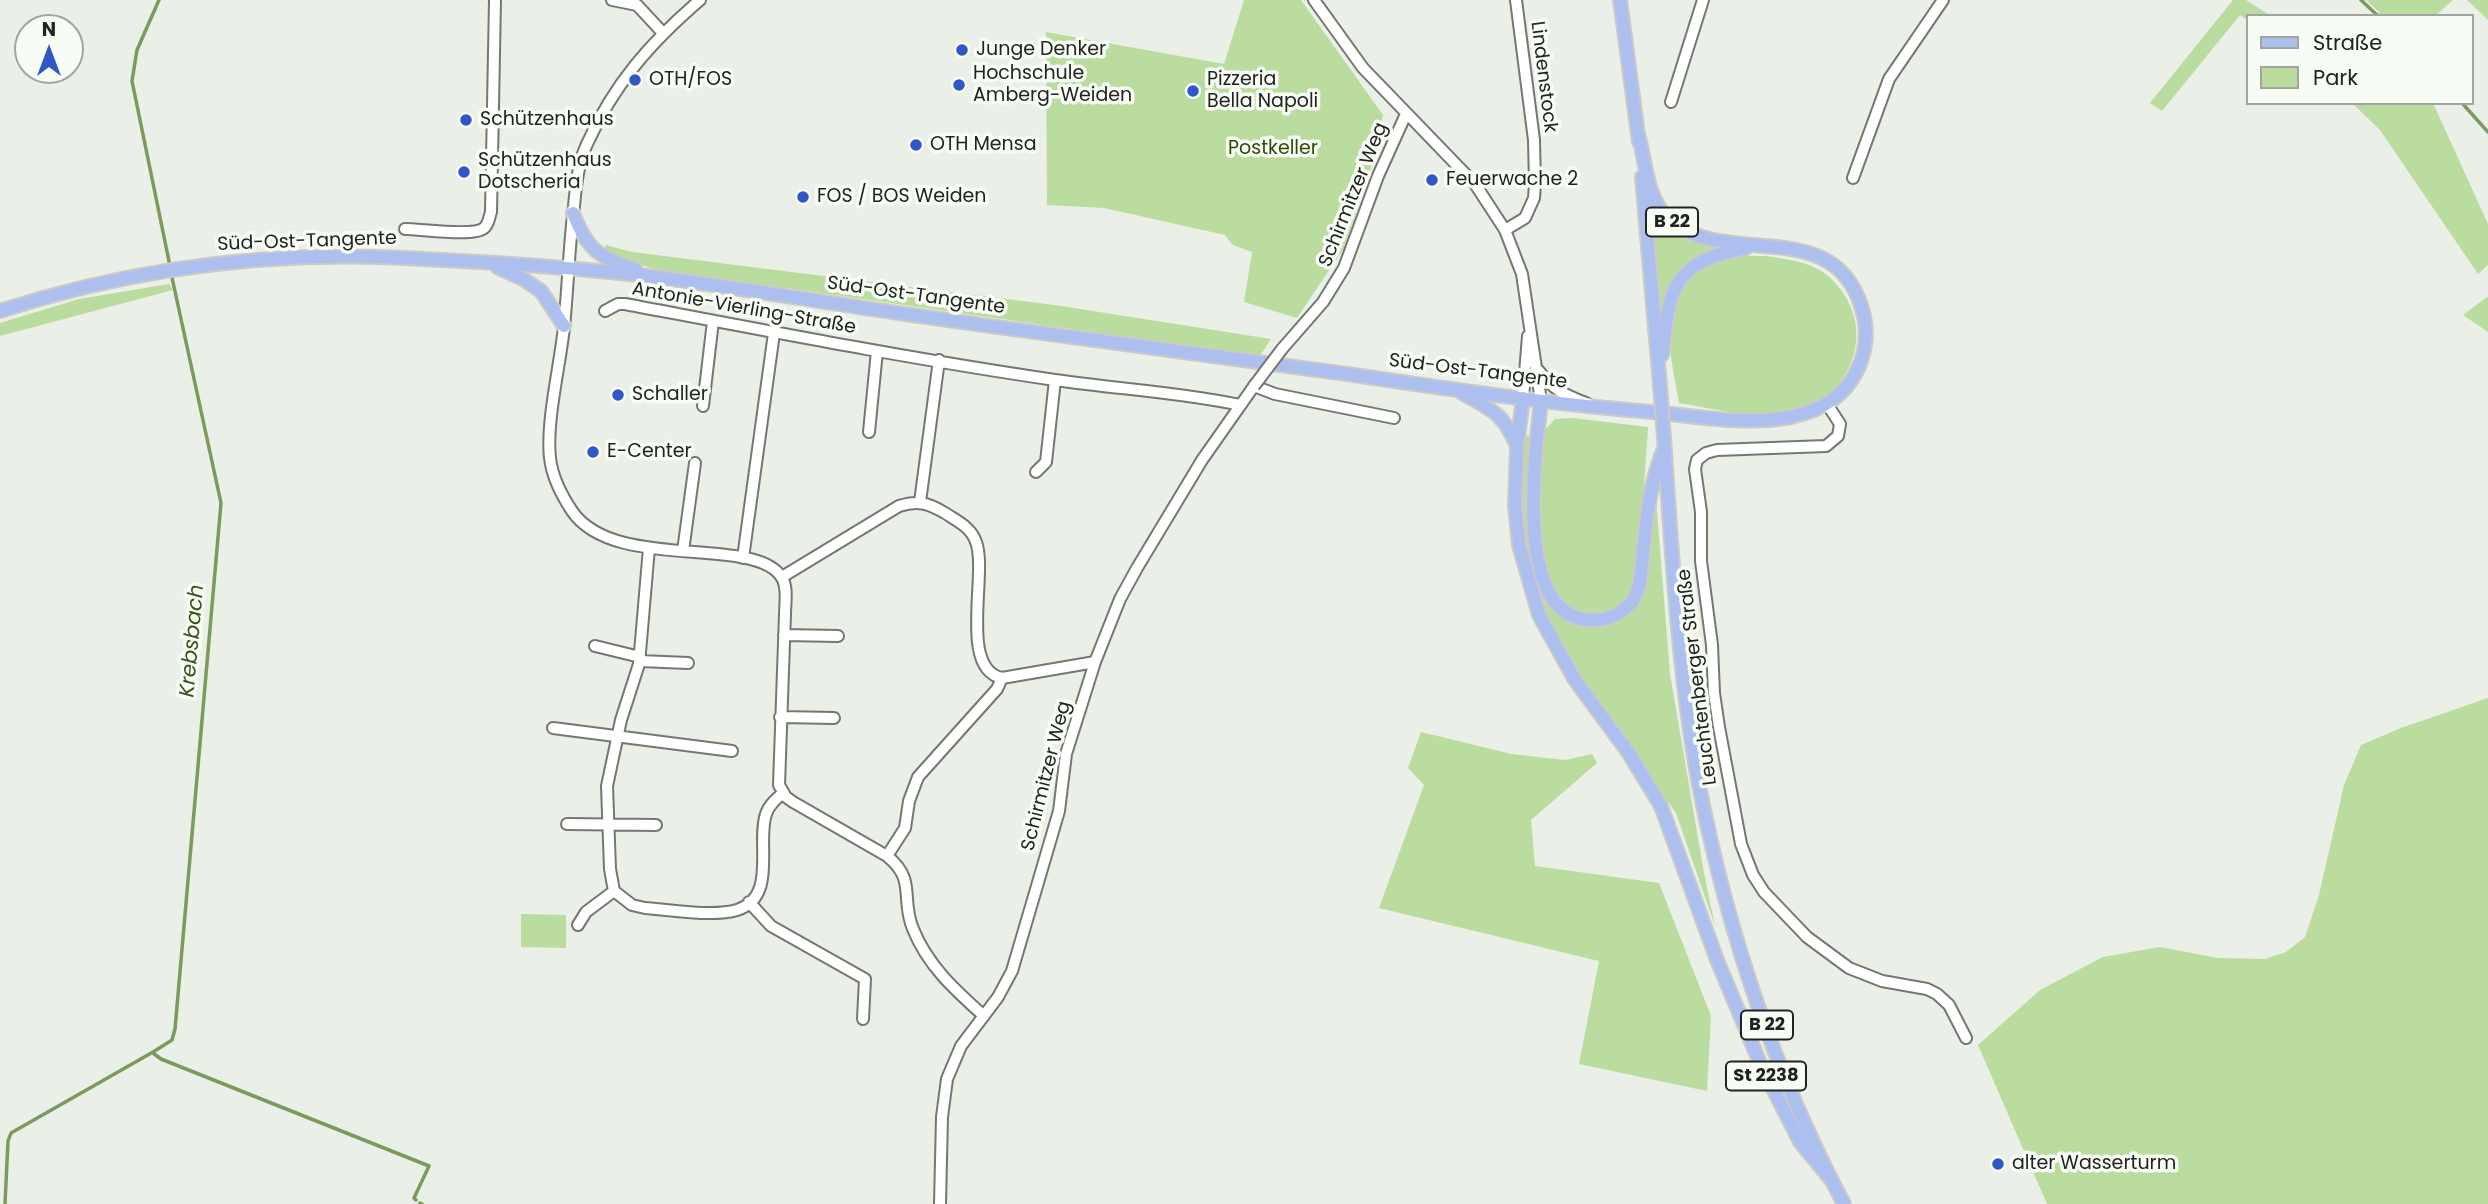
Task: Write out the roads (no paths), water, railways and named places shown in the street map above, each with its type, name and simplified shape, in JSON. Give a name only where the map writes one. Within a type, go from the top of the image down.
[{"type":"main road","name":"B 22","points":[[1620,0],[1638,134],[1685,682],[1700,787],[1747,972],[1806,1125],[1844,1204]]},
{"type":"main road","name":"B 22","points":[[1638,134],[1656,205],[1670,220],[1688,232],[1706,239],[1807,251],[1838,269],[1852,286],[1859,300],[1866,327],[1866,341],[1859,367],[1846,387],[1827,404]]},
{"type":"main road","points":[[573,213],[581,234],[594,251],[607,260],[656,277]]},
{"type":"main road","name":"B 22","points":[[1659,369],[1669,304],[1674,289],[1682,278],[1704,259],[1764,245]]},
{"type":"main road","name":"Süd-Ost-Tangente","points":[[0,311],[48,295],[143,273],[206,264],[337,256],[487,263],[656,277],[1541,401],[1772,420],[1802,415],[1827,404]]},
{"type":"main road","points":[[487,263],[541,290],[564,326]]},
{"type":"main road","points":[[1455,389],[1500,416],[1509,427],[1517,446]]},
{"type":"main road","points":[[1517,446],[1523,398]]},
{"type":"main road","points":[[1541,401],[1532,501],[1536,544],[1549,592],[1556,603],[1574,617],[1599,620],[1614,616],[1626,608],[1635,597],[1641,572],[1653,474],[1664,443]]},
{"type":"main road","name":"St 2238","points":[[1517,446],[1515,506],[1520,545],[1539,615],[1575,680],[1646,779],[1661,806],[1717,960],[1775,1095],[1800,1142],[1832,1181]]},
{"type":"street","points":[[405,229],[471,232],[482,230],[487,225],[491,212],[495,0]]},
{"type":"street","points":[[611,0],[637,5],[663,33]]},
{"type":"street","points":[[700,0],[663,33],[622,79],[585,147],[573,213],[564,326],[549,441],[550,460],[556,480],[573,512],[583,523],[610,540],[649,548],[756,560],[782,577],[785,592],[779,785],[783,793],[800,806],[887,856],[904,873],[913,928],[928,958],[949,986],[984,1016]]},
{"type":"street","points":[[1314,0],[1363,68],[1475,184],[1505,230],[1522,274],[1541,401]]},
{"type":"street","name":"Lindenstock","points":[[1505,230],[1525,218],[1534,198],[1535,184],[1534,140],[1516,0]]},
{"type":"street","points":[[1671,102],[1703,0]]},
{"type":"street","points":[[1853,178],[1889,79],[1943,0]]},
{"type":"street","name":"Schirmitzer Weg","points":[[940,1200],[945,1086],[961,1046],[998,997],[1012,971],[1059,811],[1066,754],[1095,662],[1120,599],[1202,460],[1282,349],[1322,302],[1344,268],[1378,176],[1406,114]]},
{"type":"street","name":"Antonie-Vierling-Straße","points":[[605,311],[618,304],[625,304],[877,351],[1055,380],[1240,405]]},
{"type":"street","points":[[1523,398],[1529,308]]},
{"type":"street","points":[[703,406],[713,321]]},
{"type":"street","points":[[743,558],[774,333]]},
{"type":"street","name":"Antonie-Vierling-Straße","points":[[869,432],[877,351]]},
{"type":"street","points":[[920,502],[939,360]]},
{"type":"street","points":[[1537,367],[1547,382],[1559,392],[1594,406]]},
{"type":"street","points":[[1036,472],[1046,462],[1055,380]]},
{"type":"street","points":[[1254,386],[1275,394],[1394,418]]},
{"type":"street","name":"Leuchtenberger Straße","points":[[1827,404],[1840,424],[1839,436],[1826,446],[1717,450],[1706,453],[1698,460],[1695,469],[1714,693],[1741,844],[1753,875],[1764,892],[1807,937],[1849,968],[1867,977],[1927,989],[1937,994],[1949,1005],[1966,1038]]},
{"type":"street","points":[[683,551],[695,463]]},
{"type":"street","points":[[782,577],[899,506],[920,502],[929,504],[964,525],[977,544],[978,649],[986,669],[992,676],[1002,678],[1095,662]]},
{"type":"street","points":[[649,548],[640,659],[617,736],[607,786],[610,869],[614,891],[632,905],[645,908],[738,910],[750,902],[760,888],[763,876],[765,816],[774,801],[783,793]]},
{"type":"street","points":[[784,635],[838,636]]},
{"type":"street","points":[[596,646],[640,659],[688,663]]},
{"type":"street","points":[[887,856],[905,828],[909,801],[918,777],[997,689],[1002,678]]},
{"type":"street","points":[[780,717],[834,718]]},
{"type":"street","points":[[553,727],[732,751]]},
{"type":"street","points":[[567,824],[656,825]]},
{"type":"street","points":[[578,925],[586,912],[614,891]]},
{"type":"street","points":[[750,902],[771,926],[865,979],[863,1019]]},
{"type":"waterway","name":"Krebsbach","points":[[159,0],[137,50],[132,81],[170,266]]},
{"type":"waterway","points":[[2361,0],[2376,14]]},
{"type":"waterway","points":[[2464,105],[2488,132]]},
{"type":"waterway","name":"Krebsbach","points":[[5,1204],[8,1141],[11,1133],[172,1040],[175,1029],[221,503],[171,273]]},
{"type":"waterway","points":[[153,1053],[161,1059],[429,1166],[414,1198],[416,1200]]},
{"type":"place","name":"Junge Denker","points":[[962,50]]},
{"type":"place","name":"OTH/FOS","points":[[635,80]]},
{"type":"place","name":"Hochschule Amberg-Weiden","points":[[959,85]]},
{"type":"place","name":"Pizzeria Bella Napoli","points":[[1193,91]]},
{"type":"place","name":"Schützenhaus","points":[[466,120]]},
{"type":"place","name":"OTH Mensa","points":[[916,145]]},
{"type":"place","name":"Schützenhaus Dotscheria","points":[[464,172]]},
{"type":"place","name":"Feuerwache 2","points":[[1432,180]]},
{"type":"place","name":"FOS / BOS Weiden","points":[[803,197]]},
{"type":"place","name":"Schaller","points":[[618,395]]},
{"type":"place","name":"E-Center","points":[[593,452]]},
{"type":"place","name":"alter Wasserturm","points":[[1998,1164]]},
{"type":"park label","name":"Postkeller","points":[[1273,149]]}]
